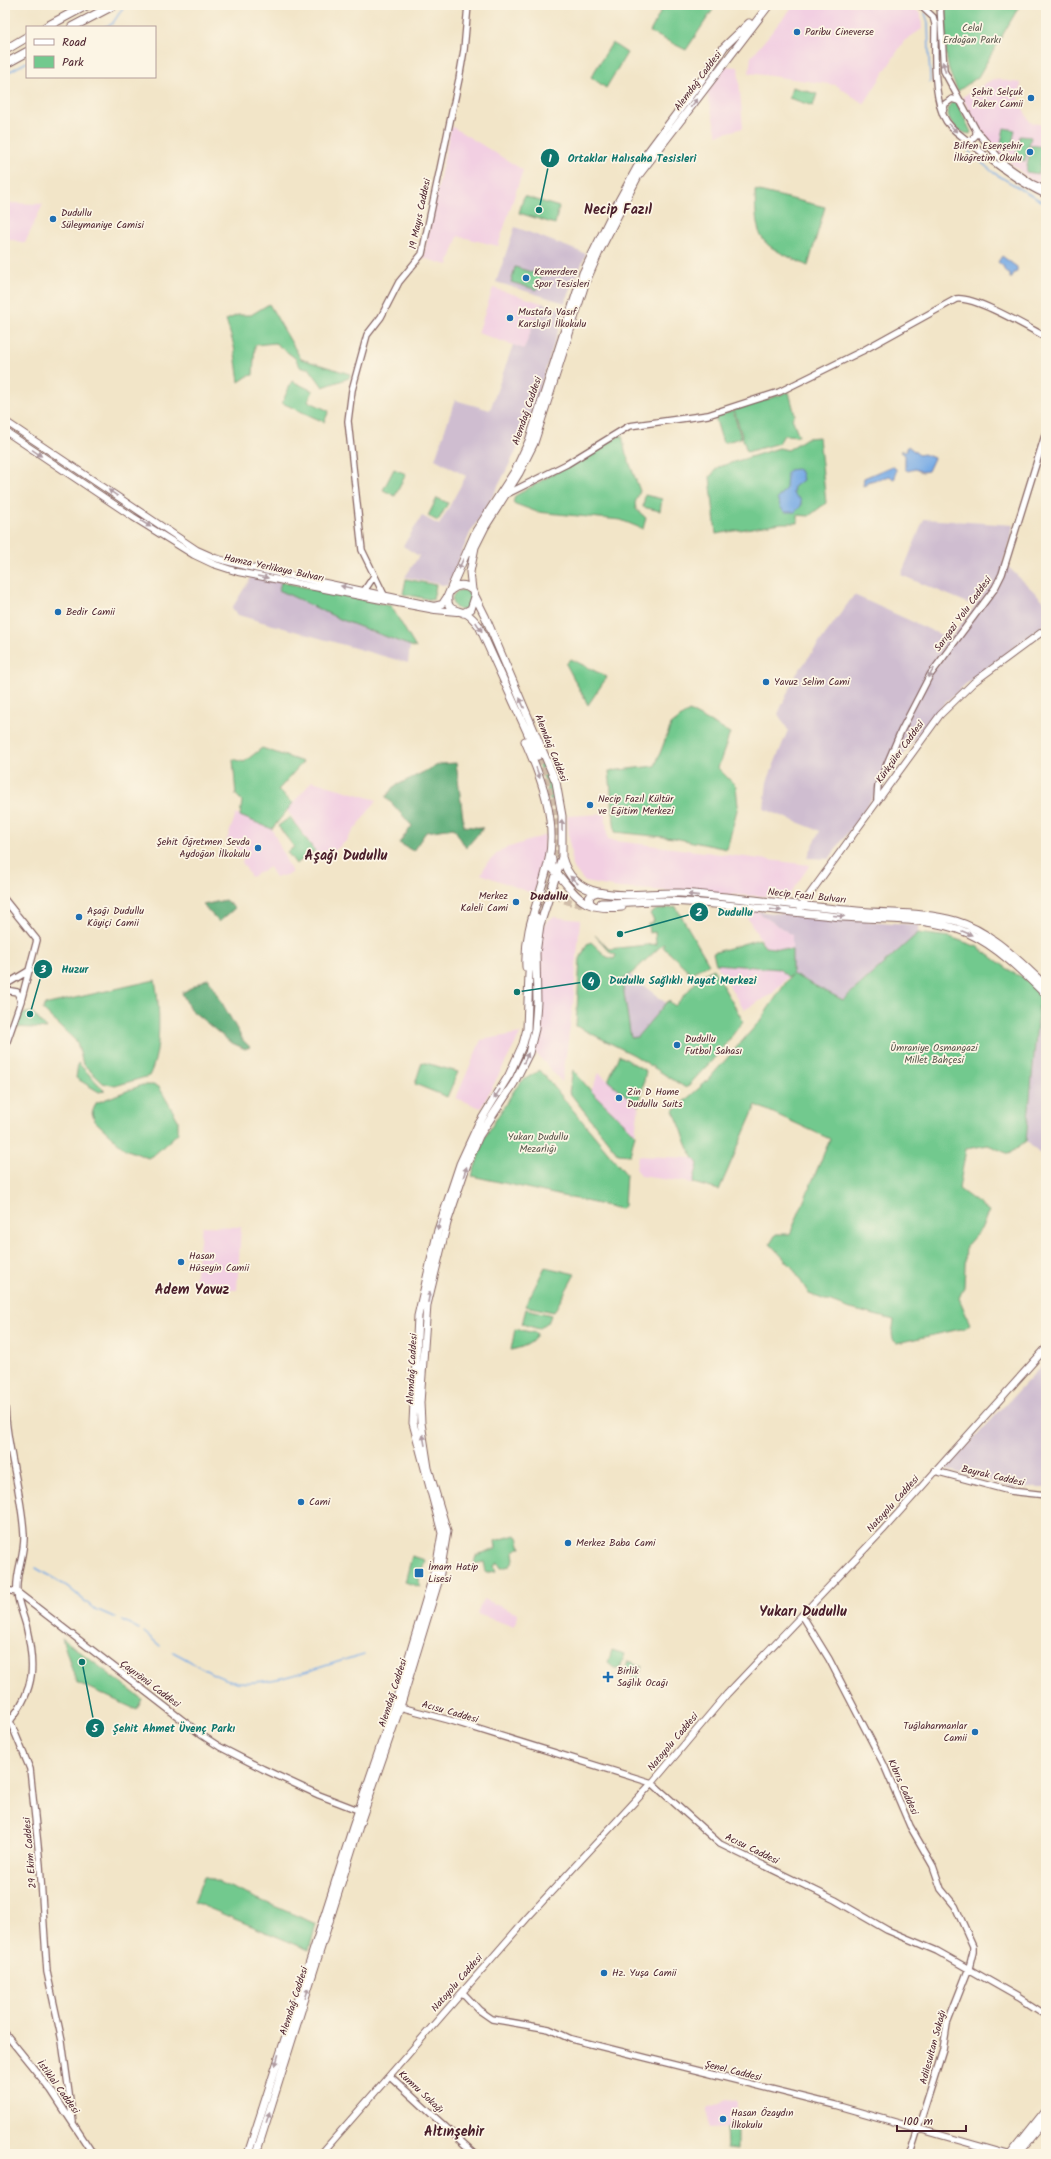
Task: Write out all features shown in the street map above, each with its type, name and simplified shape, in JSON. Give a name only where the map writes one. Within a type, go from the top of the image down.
[{"type":"highway","points":[[48,26],[87,5]]},
{"type":"highway","points":[[74,26],[114,5]]},
{"type":"highway","points":[[5,50],[26,38]]},
{"type":"highway","points":[[5,64],[26,53]]},
{"type":"main road","name":"Alemdağ Caddesi","points":[[538,756],[479,626],[474,619],[460,612],[448,603],[450,593],[476,531],[515,470],[529,441],[596,251],[617,210],[641,167],[729,41],[746,27],[763,5]]},
{"type":"main road","name":"Alemdağ Caddesi","points":[[641,167],[768,5]]},
{"type":"main road","name":"Alemdağ Caddesi","points":[[422,1317],[445,1230],[467,1164],[480,1136],[514,1083],[529,1052],[535,1029],[537,1002],[535,976],[542,913],[562,857],[563,845],[561,805],[551,769],[473,593],[470,572],[475,547],[485,527],[520,473],[534,443],[544,402]]},
{"type":"main road","name":"Hamza Yerlikaya Bulvarı","points":[[5,421],[197,550],[215,558],[434,606],[442,604],[450,593]]},
{"type":"main road","name":"Hamza Yerlikaya Bulvarı","points":[[5,431],[133,516],[194,555],[213,564],[238,572],[355,595],[435,610],[460,612]]},
{"type":"main road","points":[[450,593],[455,587],[464,586],[473,593],[471,609],[460,612]]},
{"type":"main road","name":"Kürkçüler Caddesi","points":[[801,909],[850,841],[877,799],[940,715],[987,672],[1046,629]]},
{"type":"main road","name":"Alemdağ Caddesi","points":[[488,646],[494,667],[534,760],[549,809],[551,846],[546,870],[530,918],[528,935],[526,959],[528,998]]},
{"type":"main road","points":[[549,809],[552,804],[556,802],[561,805]]},
{"type":"main road","points":[[556,873],[550,866],[552,859],[551,846],[556,847],[563,845]]},
{"type":"main road","name":"Necip Fazıl Bulvarı","points":[[562,857],[567,872],[573,880],[580,885],[598,892],[680,893],[801,909],[918,921],[961,930],[990,947],[1046,994]]},
{"type":"main road","name":"Necip Fazıl Bulvarı","points":[[556,873],[584,903],[599,905],[682,902],[919,915],[957,922],[980,931],[1022,964],[1046,986]]},
{"type":"main road","points":[[598,892],[592,894],[589,900],[592,905],[599,905]]},
{"type":"main road","name":"Alemdağ Caddesi","points":[[248,2154],[361,1811],[397,1707],[431,1594],[442,1533],[413,1423],[425,1280],[447,1198],[469,1142],[510,1075],[523,1044],[527,1029],[528,998],[536,917]]},
{"type":"main road","name":"Natoyolu Caddesi","points":[[321,2154],[527,1918],[652,1783],[727,1694],[935,1471],[1046,1348]]},
{"type":"main road","name":"Alemdağ Caddesi","points":[[256,2154],[361,1811]]},
{"type":"main road","points":[[1011,2154],[1046,2110]]},
{"type":"main road","points":[[1018,2154],[1046,2120]]},
{"type":"street","name":"19 Mayıs Caddesi","points":[[384,595],[362,550],[348,421],[352,390],[367,335],[381,317],[399,282],[422,254],[459,79],[464,50],[468,5]]},
{"type":"street","points":[[920,5],[933,17],[935,24],[936,66],[942,113],[951,127],[1000,168],[1024,184],[1046,195]]},
{"type":"street","points":[[940,5],[942,21],[942,66],[976,130],[1004,164],[1031,183],[1046,190]]},
{"type":"street","points":[[942,113],[944,104],[948,101],[956,99],[962,102]]},
{"type":"street","points":[[967,140],[971,140],[976,135],[976,130]]},
{"type":"street","points":[[505,496],[567,464],[629,426],[708,415],[779,392],[862,351],[956,299],[964,298],[985,306],[1046,337]]},
{"type":"street","points":[[1039,333],[1046,332]]},
{"type":"street","name":"Sarıgazi Yolu Caddesi","points":[[877,799],[878,785],[901,731],[930,675],[995,588],[1007,561],[1046,432]]},
{"type":"street","points":[[364,591],[374,576]]},
{"type":"street","points":[[5,900],[37,940],[21,1001],[5,1047]]},
{"type":"street","points":[[5,985],[30,970]]},
{"type":"street","points":[[5,990],[17,992],[21,1001]]},
{"type":"street","points":[[5,1407],[6,1426],[24,1537],[17,1592]]},
{"type":"street","name":"Bayrak Caddesi","points":[[935,1471],[1010,1491],[1046,1495]]},
{"type":"street","name":"Çayırönü Caddesi","points":[[5,1590],[17,1592],[203,1736],[220,1747],[319,1795],[361,1811]]},
{"type":"street","name":"29 Ekim Caddesi","points":[[17,1592],[33,1661],[31,1678],[22,1705],[10,1721],[30,1769],[40,1865],[48,1972],[62,2041],[73,2122]]},
{"type":"street","name":"Kıbrıs Caddesi","points":[[802,1615],[821,1643],[884,1765],[910,1826],[933,1866],[941,1889],[955,1906],[973,1946],[969,1968]]},
{"type":"street","name":"Acısu Caddesi","points":[[397,1707],[450,1720],[652,1783],[720,1844],[835,1900],[887,1930],[937,1951],[969,1968],[1046,2016]]},
{"type":"street","name":"Adilesultan Sokağı","points":[[910,2154],[943,2050],[947,2024],[969,1968]]},
{"type":"street","name":"Şenel Caddesi","points":[[463,1993],[479,2010],[492,2019],[549,2030],[577,2041],[835,2105],[1007,2154]]},
{"type":"street","name":"İstiklal Caddesi","points":[[5,2033],[51,2090],[93,2154]]},
{"type":"street","name":"Kumru Sokağı","points":[[390,2076],[475,2154]]},
{"type":"shaded area","points":[[794,5],[910,5],[921,14],[922,29],[904,41],[864,104],[836,85],[749,73],[751,57]]},
{"type":"shaded area","points":[[726,66],[738,67],[743,128],[717,135],[707,93]]},
{"type":"shaded area","points":[[993,79],[1021,83],[1019,101],[1030,122],[1046,126],[1046,188],[1032,181],[1000,154],[976,123],[962,97]]},
{"type":"shaded area","points":[[451,126],[523,170],[498,246],[458,236],[448,265],[423,258]]},
{"type":"shaded area","points":[[5,203],[43,204],[25,243],[5,238]]},
{"type":"shaded area","points":[[515,227],[586,254],[565,303],[496,282]]},
{"type":"shaded area","name":"Mustafa Vasıf Karslıgil İlkokulu","points":[[493,288],[542,303],[524,349],[478,333]]},
{"type":"shaded area","points":[[542,303],[565,310],[524,436],[494,494],[470,533],[448,586],[405,577],[419,556],[403,546],[422,516],[439,525],[466,476],[435,459],[455,400],[490,410],[513,345],[524,349]]},
{"type":"shaded area","points":[[924,519],[1013,525],[1011,539],[1003,562],[1046,603],[1046,623],[968,682],[943,705],[914,740],[829,859],[807,858],[820,831],[764,809],[767,782],[788,730],[778,714],[795,676],[854,595],[950,639],[975,606],[901,575]]},
{"type":"shaded area","points":[[252,576],[281,582],[280,590],[342,620],[410,646],[408,663],[238,615],[232,608]]},
{"type":"shaded area","points":[[312,781],[377,800],[345,842],[322,861],[287,810]]},
{"type":"shaded area","name":"Şehit Öğretmen Sevda Aydoğan İlkokulu","points":[[236,814],[272,829],[292,873],[275,878],[269,867],[251,877],[242,862],[245,854],[226,842]]},
{"type":"shaded area","points":[[605,814],[608,840],[810,865],[787,898],[619,888],[585,882],[572,866],[567,816]]},
{"type":"shaded area","points":[[546,835],[543,863],[534,894],[481,874],[487,863],[501,850]]},
{"type":"shaded area","points":[[743,910],[756,911],[792,935],[792,950],[765,947]]},
{"type":"shaded area","points":[[756,911],[919,925],[918,933],[843,1000],[792,974],[792,935]]},
{"type":"shaded area","points":[[553,917],[580,920],[573,1005],[562,1082],[532,1049],[540,932],[547,921]]},
{"type":"shaded area","points":[[716,964],[779,969],[788,977],[772,994],[744,1010]]},
{"type":"shaded area","points":[[630,975],[666,1003],[637,1037],[631,1039],[621,980]]},
{"type":"shaded area","points":[[1040,991],[1046,997],[1046,1147],[1040,1154],[1026,1141]]},
{"type":"shaded area","points":[[521,1033],[481,1108],[456,1098],[481,1040]]},
{"type":"shaded area","points":[[599,1073],[639,1106],[635,1134],[591,1091]]},
{"type":"shaded area","points":[[638,1156],[693,1158],[698,1164],[693,1183],[640,1176],[636,1168]]},
{"type":"shaded area","points":[[202,1226],[241,1227],[237,1290],[194,1287]]},
{"type":"shaded area","points":[[1046,1361],[1046,1488],[1012,1488],[946,1469]]},
{"type":"shaded area","name":"İmam Hatip Lisesi","points":[[483,1599],[518,1614],[515,1625],[512,1626],[477,1614]]},
{"type":"shaded area","name":"Hasan Özaydın İlkokulu","points":[[726,2100],[736,2101],[738,2104],[737,2127],[709,2128],[708,2108]]},
{"type":"green space","points":[[664,5],[716,5],[686,50],[650,32]]},
{"type":"green space","name":"Celal Erdoğan Parkı","points":[[945,5],[1020,5],[978,77],[958,91],[952,78],[947,58]]},
{"type":"green space","points":[[612,43],[627,53],[606,88],[591,77]]},
{"type":"green space","points":[[792,87],[817,94],[813,106],[789,98]]},
{"type":"green space","points":[[953,101],[957,103],[971,132],[970,134],[961,131],[951,121],[947,113],[947,108]]},
{"type":"green space","points":[[1004,128],[1015,130],[1011,150],[1000,149]]},
{"type":"green space","points":[[1020,136],[1031,137],[1025,161],[1015,159]]},
{"type":"green space","points":[[1031,145],[1043,147],[1039,174],[1026,172]]},
{"type":"green space","points":[[755,190],[825,207],[808,266],[770,247],[764,240],[757,222]]},
{"type":"green space","points":[[524,196],[559,207],[555,224],[519,213]]},
{"type":"green space","name":"Kemerdere Spor Tesisleri","points":[[515,267],[541,275],[537,290],[511,282]]},
{"type":"green space","points":[[269,304],[301,359],[350,374],[349,378],[323,387],[309,368],[301,368],[295,358],[275,343],[255,345],[253,375],[248,376],[239,382],[234,346],[226,320],[238,315],[251,315]]},
{"type":"green space","points":[[292,381],[313,391],[308,401],[329,411],[324,422],[282,403]]},
{"type":"green space","points":[[789,392],[795,415],[792,418],[799,436],[784,435],[779,443],[747,452],[734,410]]},
{"type":"green space","points":[[733,411],[741,438],[723,443],[715,417]]},
{"type":"green space","points":[[622,434],[625,451],[640,491],[635,503],[636,509],[646,518],[643,529],[621,520],[537,512],[513,503],[515,496]]},
{"type":"green space","points":[[819,437],[826,503],[809,516],[798,515],[798,523],[781,523],[716,534],[710,477],[718,467],[779,448],[788,450],[807,438]]},
{"type":"green space","points":[[394,469],[406,474],[395,496],[383,490]]},
{"type":"green space","points":[[645,495],[662,499],[660,511],[643,507]]},
{"type":"green space","points":[[437,498],[448,503],[438,521],[428,516]]},
{"type":"green space","points":[[406,579],[436,585],[433,600],[403,594]]},
{"type":"green space","points":[[281,582],[391,606],[416,648],[342,620],[279,590]]},
{"type":"green space","points":[[462,590],[469,593],[472,600],[469,607],[462,610],[455,607],[452,600],[455,593]]},
{"type":"green space","points":[[571,659],[607,677],[588,705],[566,664]]},
{"type":"green space","points":[[689,711],[730,733],[718,768],[736,786],[738,806],[727,849],[674,838],[615,832],[609,771],[655,766],[671,725]]},
{"type":"green space","points":[[262,748],[303,762],[278,790],[293,803],[272,829],[240,816],[242,801],[236,795],[233,759],[244,762]]},
{"type":"green space","points":[[541,755],[558,798],[550,801],[545,781],[535,757]]},
{"type":"green space","points":[[456,763],[464,826],[483,828],[466,848],[454,828],[426,832],[413,851],[399,843],[412,826],[386,797],[393,787],[440,764]]},
{"type":"green space","points":[[290,817],[315,851],[296,864],[287,852],[294,847],[278,826]]},
{"type":"green space","points":[[225,900],[235,908],[219,922],[203,905]]},
{"type":"green space","points":[[676,907],[709,964],[691,973],[663,947],[664,943],[630,975],[622,980],[631,1038],[637,1037],[666,1003],[669,1001],[675,1006],[701,976],[713,969],[743,1021],[720,1052],[686,1088],[634,1055],[576,1026],[580,959],[587,944],[591,942],[607,957],[614,959],[616,955],[611,953],[595,935],[609,949],[656,944],[655,932],[649,933],[648,924],[652,923],[654,920],[650,914],[656,910]]},
{"type":"green space","name":"Ümraniye Osmangazi Millet Bahçesi","points":[[918,933],[950,937],[978,947],[1015,974],[1023,977],[1040,991],[1026,1141],[1009,1154],[988,1145],[966,1149],[959,1189],[989,1211],[981,1229],[966,1246],[964,1287],[959,1298],[970,1324],[965,1328],[897,1343],[893,1340],[892,1334],[894,1320],[847,1308],[809,1294],[792,1267],[770,1244],[776,1234],[790,1234],[830,1139],[756,1105],[719,1190],[693,1183],[698,1164],[690,1152],[673,1111],[706,1082],[759,1022],[791,975],[788,977],[779,969],[716,964],[713,953],[759,939],[765,947],[792,950],[792,974],[843,1000]]},
{"type":"green space","points":[[208,978],[243,1040],[250,1047],[245,1049],[230,1042],[190,1009],[182,993]]},
{"type":"green space","points":[[155,980],[159,1029],[156,1055],[153,1066],[149,1076],[115,1086],[103,1083],[83,1064],[77,1042],[43,1010],[44,1005]]},
{"type":"green space","points":[[32,1012],[47,1029],[16,1027],[21,1014]]},
{"type":"green space","points":[[619,1055],[646,1071],[639,1106],[608,1081]]},
{"type":"green space","points":[[422,1062],[458,1072],[447,1097],[415,1084]]},
{"type":"green space","points":[[78,1063],[104,1091],[99,1092],[76,1078]]},
{"type":"green space","name":"Yukarı Dudullu Mezarlığı","points":[[540,1070],[626,1174],[624,1206],[621,1209],[472,1176],[485,1137],[515,1089],[522,1081]]},
{"type":"green space","points":[[573,1070],[591,1091],[635,1134],[630,1155],[618,1154],[569,1092]]},
{"type":"green space","points":[[142,1085],[155,1085],[159,1087],[178,1120],[178,1133],[155,1154],[148,1158],[125,1149],[95,1121],[92,1113],[96,1103]]},
{"type":"green space","points":[[545,1267],[575,1274],[554,1312],[525,1306]]},
{"type":"green space","points":[[526,1309],[551,1315],[549,1321],[539,1329],[522,1324]]},
{"type":"green space","points":[[515,1329],[537,1333],[536,1337],[523,1347],[511,1350]]},
{"type":"green space","points":[[515,1535],[518,1537],[521,1548],[518,1548],[513,1553],[514,1559],[510,1566],[501,1568],[498,1563],[494,1566],[496,1571],[486,1573],[484,1562],[474,1564],[476,1555],[496,1549],[495,1541]]},
{"type":"green space","points":[[412,1556],[425,1560],[419,1580],[420,1587],[405,1582]]},
{"type":"green space","points":[[62,1638],[142,1699],[137,1710],[76,1682]]},
{"type":"green space","points":[[612,1650],[625,1654],[620,1668],[614,1668],[608,1663]]},
{"type":"green space","points":[[628,1661],[642,1666],[634,1689],[627,1689],[633,1675],[626,1667]]},
{"type":"green space","points":[[204,1876],[316,1924],[309,1950],[194,1902]]},
{"type":"green space","points":[[726,2128],[737,2128],[737,2149],[727,2148]]},
{"type":"water","points":[[1002,256],[1017,267],[1017,272],[1014,273],[1012,278],[1010,278],[1010,274],[1005,272],[1003,266],[998,262]]},
{"type":"water","points":[[908,446],[919,455],[924,454],[934,458],[928,471],[922,472],[915,469],[908,471],[905,469],[905,455],[900,451],[906,451]]},
{"type":"water","points":[[892,466],[896,469],[895,478],[893,479],[890,476],[867,482],[866,485],[863,486],[864,478]]},
{"type":"water","points":[[797,469],[801,472],[803,480],[794,486],[793,494],[801,500],[801,506],[795,512],[785,512],[781,508],[777,499],[786,488],[787,473],[789,470]]},
{"type":"waterway","points":[[107,26],[112,24],[125,5]]},
{"type":"waterway","points":[[925,13],[928,23],[930,82]]},
{"type":"waterway","points":[[5,74],[26,63]]},
{"type":"waterway","points":[[969,152],[994,173],[1046,204]]},
{"type":"waterway","points":[[36,1568],[68,1587],[93,1608],[116,1618]]},
{"type":"waterway","points":[[122,1620],[139,1629]]},
{"type":"waterway","points":[[144,1632],[160,1646]]},
{"type":"waterway","points":[[173,1652],[205,1670],[238,1682],[268,1681],[284,1678],[364,1654]]},
{"type":"tunnel","points":[[536,917],[549,884],[556,847],[556,832],[548,786],[538,756]]},
{"type":"tunnel","points":[[551,885],[557,895],[567,901],[590,904]]},
{"type":"place","name":"Paribu Cineverse","points":[[797,32]]},
{"type":"place","name":"Şehit Selçuk Paker Camii","points":[[1031,98]]},
{"type":"place","name":"Bilfen Esenşehir İlköğretim Okulu","points":[[1030,152]]},
{"type":"place","name":"Ortaklar Halısaha Tesisleri","points":[[539,210]]},
{"type":"place","name":"Dudullu Süleymaniye Camisi","points":[[53,219]]},
{"type":"place","name":"Kemerdere Spor Tesisleri","points":[[526,278]]},
{"type":"place","name":"Mustafa Vasıf Karslıgil İlkokulu","points":[[510,318]]},
{"type":"place","name":"Bedir Camii","points":[[58,612]]},
{"type":"place","name":"Yavuz Selim Cami","points":[[766,682]]},
{"type":"place","name":"Necip Fazıl Kültür ve Eğitim Merkezi","points":[[590,805]]},
{"type":"place","name":"Şehit Öğretmen Sevda Aydoğan İlkokulu","points":[[258,848]]},
{"type":"place","name":"Merkez Kaleli Cami","points":[[516,902]]},
{"type":"place","name":"Aşağı Dudullu Köyiçi Camii","points":[[79,917]]},
{"type":"place","name":"Dudullu","points":[[620,934]]},
{"type":"place","name":"Dudullu Sağlıklı Hayat Merkezi","points":[[517,992]]},
{"type":"place","name":"Huzur","points":[[30,1014]]},
{"type":"place","name":"Dudullu Futbol Sahası","points":[[677,1045]]},
{"type":"place","name":"Zin D Home Dudullu Suits","points":[[619,1098]]},
{"type":"place","name":"Hasan Hüseyin Camii","points":[[181,1262]]},
{"type":"place","name":"Cami","points":[[301,1502]]},
{"type":"place","name":"Merkez Baba Cami","points":[[568,1543]]},
{"type":"place","name":"İmam Hatip Lisesi","points":[[419,1573]]},
{"type":"place","name":"Şehit Ahmet Üvenç Parkı","points":[[82,1662]]},
{"type":"place","name":"Birlik Sağlık Ocağı","points":[[608,1677]]},
{"type":"place","name":"Tuğlaharmanlar Camii","points":[[975,1732]]},
{"type":"place","name":"Hz. Yuşa Camii","points":[[604,1973]]},
{"type":"place","name":"Hasan Özaydın İlkokulu","points":[[723,2119]]},
{"type":"district","name":"Necip Fazıl","points":[[618,210]]},
{"type":"district","name":"Aşağı Dudullu","points":[[346,856]]},
{"type":"district","name":"Dudullu","points":[[549,896]]},
{"type":"district","name":"Adem Yavuz","points":[[192,1290]]},
{"type":"district","name":"Yukarı Dudullu","points":[[803,1612]]},
{"type":"district","name":"Altınşehir","points":[[454,2132]]}]
